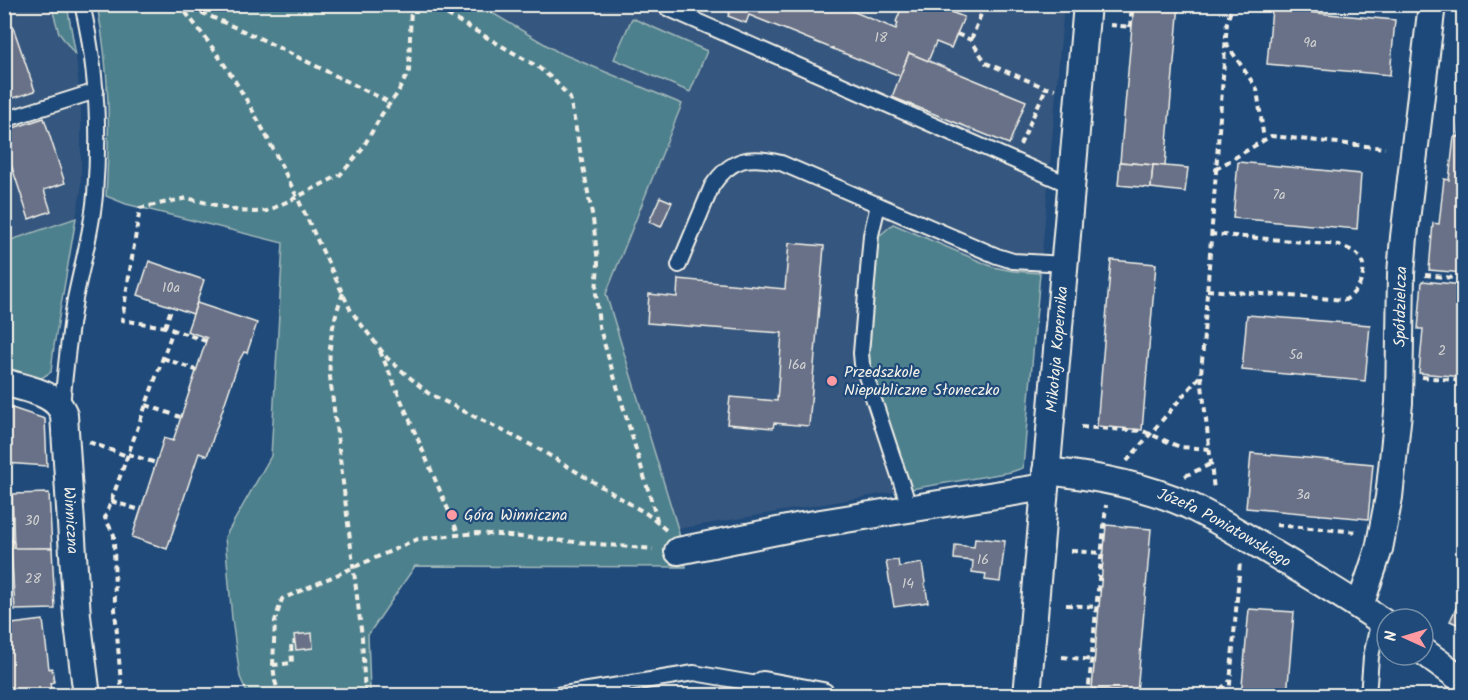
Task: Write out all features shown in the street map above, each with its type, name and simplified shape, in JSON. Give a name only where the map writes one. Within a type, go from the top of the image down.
[{"type":"street","name":"Mikołaja Kopernika","points":[[1027,696],[1088,4]]},
{"type":"street","name":"Spółdzielcza","points":[[1376,607],[1379,549],[1389,497],[1399,393],[1400,284],[1404,237],[1432,4]]},
{"type":"street","points":[[4,382],[48,396],[62,408]]},
{"type":"street","name":"Winniczna","points":[[62,408],[77,616],[87,696]]},
{"type":"street","name":"Józefa Poniatowskiego","points":[[673,541],[802,526],[908,509],[1077,474],[1162,495],[1185,504],[1220,522],[1375,617]]},
{"type":"street","points":[[1435,660],[1464,681]]},
{"type":"street","points":[[763,685],[822,696]]},
{"type":"lane","points":[[62,408],[66,359],[75,301],[95,198],[98,140],[93,56],[82,4]]},
{"type":"lane","points":[[667,8],[1072,186]]},
{"type":"lane","points":[[4,120],[96,91]]},
{"type":"lane","points":[[680,265],[712,186],[730,166],[741,160],[754,159],[781,163],[1005,259],[1065,264]]},
{"type":"lane","points":[[878,205],[871,235],[862,364],[908,509]]},
{"type":"lane","points":[[1368,696],[1375,617]]},
{"type":"lane","points":[[555,695],[694,673],[763,685]]},
{"type":"path","points":[[180,4],[256,37],[391,103]]},
{"type":"path","points":[[180,4],[221,59],[259,121],[351,311],[387,358],[428,393],[537,448],[647,514],[673,541]]},
{"type":"path","points":[[206,341],[165,327],[122,320],[140,208],[187,198],[239,211],[267,211],[340,175],[361,151],[398,94],[409,71],[411,4]]},
{"type":"path","points":[[429,4],[538,67],[570,98],[593,219],[598,263],[596,293],[599,326],[658,524]]},
{"type":"path","points":[[971,40],[985,4]]},
{"type":"path","points":[[1106,25],[1131,27],[1132,4]]},
{"type":"path","points":[[1215,493],[1201,375],[1227,22],[1233,4]]},
{"type":"path","points":[[957,34],[971,40],[986,63],[1046,88],[1062,90]]},
{"type":"path","points":[[1226,43],[1257,89],[1264,140]]},
{"type":"path","points":[[1013,160],[1046,88]]},
{"type":"path","points":[[1215,169],[1271,136],[1386,148]]},
{"type":"path","points":[[1207,290],[1345,300],[1355,294],[1364,276],[1361,260],[1354,252],[1339,245],[1210,234]]},
{"type":"path","points":[[1423,275],[1464,279]]},
{"type":"path","points":[[343,293],[333,320],[328,350],[362,637],[365,696]]},
{"type":"path","points":[[165,327],[172,306]]},
{"type":"path","points":[[122,696],[115,609],[114,535],[105,518],[173,330]]},
{"type":"path","points":[[377,345],[459,536]]},
{"type":"path","points":[[163,358],[196,370]]},
{"type":"path","points":[[1124,465],[1201,375]]},
{"type":"path","points":[[1413,376],[1464,381]]},
{"type":"path","points":[[146,405],[180,417]]},
{"type":"path","points":[[1082,427],[1143,431],[1180,447],[1210,449]]},
{"type":"path","points":[[65,433],[156,463]]},
{"type":"path","points":[[1183,477],[1211,464]]},
{"type":"path","points":[[111,501],[140,510]]},
{"type":"path","points":[[1088,696],[1106,501]]},
{"type":"path","points":[[1273,524],[1360,532]]},
{"type":"path","points":[[280,696],[273,665],[275,621],[282,598],[418,539],[477,534],[673,541]]},
{"type":"path","points":[[1071,550],[1102,553]]},
{"type":"path","points":[[1229,696],[1240,553]]},
{"type":"path","points":[[1066,605],[1097,607]]},
{"type":"path","points":[[273,665],[292,663],[291,642],[295,642]]},
{"type":"path","points":[[1062,657],[1093,659]]},
{"type":"path","points":[[1212,696],[1231,680]]},
{"type":"shaded area","points":[[4,5],[51,5],[59,33],[76,56],[81,108],[81,191],[76,218],[5,242]]},
{"type":"shaded area","name":"Przedszkole Niepubliczne Słoneczko","points":[[479,5],[1064,5],[1023,468],[1011,472],[678,529],[606,294],[682,104],[558,52]]},
{"type":"green space","points":[[51,5],[67,5],[76,56],[59,33]]},
{"type":"green space","points":[[97,5],[479,5],[558,52],[682,104],[606,294],[678,529],[686,567],[415,566],[368,635],[370,690],[374,695],[248,695],[240,677],[225,537],[271,456],[283,243],[126,204],[106,196],[108,100]]},
{"type":"green space","points":[[632,18],[707,51],[690,92],[614,59]]},
{"type":"green space","points":[[76,218],[51,372],[40,379],[5,368],[5,242]]},
{"type":"green space","points":[[893,224],[993,267],[1040,273],[1023,468],[911,489],[867,356],[877,238]]},
{"type":"building","points":[[733,4],[835,4],[896,29],[898,23],[896,22],[903,4],[951,4],[948,11],[964,17],[951,48],[936,42],[928,61],[909,53],[900,76],[749,15],[746,23],[728,16]]},
{"type":"building","points":[[1134,4],[1179,4],[1165,166],[1120,162]]},
{"type":"building","points":[[1272,9],[1395,20],[1390,75],[1267,64]]},
{"type":"building","points":[[13,27],[35,91],[4,101],[4,29]]},
{"type":"building","points":[[909,53],[1026,101],[1009,144],[892,97]]},
{"type":"building","points":[[1464,92],[1464,137],[1459,137]]},
{"type":"building","points":[[44,118],[65,183],[44,190],[51,211],[29,219],[4,143],[4,131]]},
{"type":"building","points":[[1454,137],[1464,137],[1464,273],[1429,270],[1433,223],[1439,224],[1444,179],[1449,180]]},
{"type":"building","points":[[1120,162],[1153,165],[1151,188],[1118,185]]},
{"type":"building","points":[[1238,162],[1361,174],[1357,229],[1233,218]]},
{"type":"building","points":[[1153,165],[1188,168],[1185,192],[1151,188]]},
{"type":"building","points":[[660,197],[672,202],[661,227],[649,222]]},
{"type":"building","points":[[789,243],[824,246],[809,426],[774,423],[773,428],[727,424],[730,397],[777,401],[782,333],[647,323],[649,294],[677,297],[678,279],[785,289]]},
{"type":"building","points":[[1111,260],[1156,264],[1142,430],[1097,426]]},
{"type":"building","points":[[149,261],[204,280],[193,314],[138,295]]},
{"type":"building","points":[[1422,281],[1464,285],[1464,377],[1419,373],[1423,329],[1418,329]]},
{"type":"building","points":[[197,303],[257,323],[247,353],[244,352],[239,361],[207,456],[199,453],[167,549],[132,537],[164,438],[173,441],[207,338],[187,331]]},
{"type":"building","points":[[1247,315],[1370,325],[1365,381],[1242,370]]},
{"type":"building","points":[[6,406],[45,419],[47,466],[5,463]]},
{"type":"building","points":[[1251,453],[1373,464],[1368,519],[1246,508]]},
{"type":"building","points":[[49,493],[52,548],[14,549],[12,494]]},
{"type":"building","points":[[1106,525],[1151,529],[1137,693],[1092,689]]},
{"type":"building","points":[[4,531],[14,543],[14,549],[4,549]]},
{"type":"building","points":[[975,538],[1005,541],[1000,582],[985,580],[986,574],[972,572],[973,561],[954,559],[955,545],[974,547]]},
{"type":"building","points":[[11,548],[52,548],[55,609],[15,610]]},
{"type":"building","points":[[898,560],[899,567],[922,563],[928,602],[894,607],[886,561]]},
{"type":"building","points":[[1461,598],[1464,599],[1464,627],[1450,621]]},
{"type":"building","points":[[1249,609],[1294,612],[1287,696],[1241,696]]},
{"type":"building","points":[[43,620],[49,669],[52,668],[54,682],[50,683],[52,696],[5,696],[4,625]]},
{"type":"building","points":[[312,633],[313,648],[296,650],[294,635]]},
{"type":"building","points":[[188,688],[190,696],[157,696]]},
{"type":"building","points":[[1092,689],[1137,693],[1169,696],[1091,696]]},
{"type":"place","name":"Przedszkole Niepubliczne Słoneczko","points":[[832,381]]},
{"type":"place","name":"Góra Winniczna","points":[[452,515]]}]
